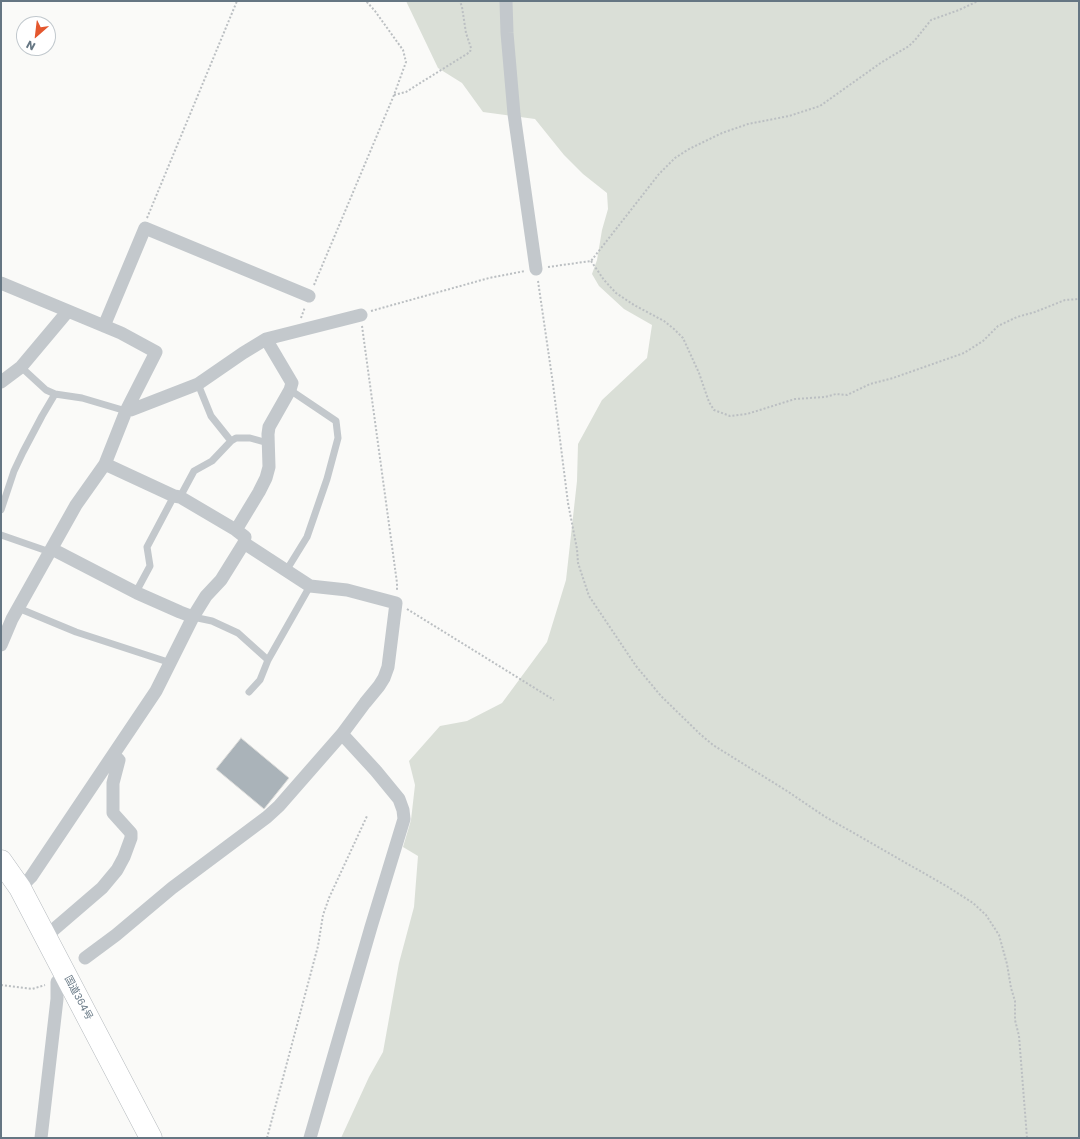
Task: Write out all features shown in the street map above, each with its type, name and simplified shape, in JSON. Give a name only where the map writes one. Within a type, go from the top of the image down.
[{"type":"highway","name":"国道364号","points":[[1,861],[20,888],[150,1138]]},
{"type":"street","points":[[506,1],[507,33],[514,114],[536,269]]},
{"type":"street","points":[[104,326],[144,228],[309,296]]},
{"type":"street","points":[[1,283],[121,333],[156,352],[126,411],[105,464],[76,505],[51,550],[11,614],[1,645]]},
{"type":"street","points":[[1,382],[21,367],[68,311]]},
{"type":"street","points":[[126,411],[198,384],[266,339],[361,315]]},
{"type":"street","points":[[236,530],[266,478],[269,467],[269,427],[290,390],[292,383],[266,339]]},
{"type":"street","points":[[20,888],[31,878],[156,691],[193,617],[206,596],[221,580],[244,543],[245,537],[236,530],[177,496],[105,464]]},
{"type":"street","points":[[85,958],[121,931],[172,888],[267,817],[279,806],[342,734],[384,678],[388,667],[396,603],[347,590],[310,586],[244,543]]},
{"type":"street","points":[[51,550],[136,592],[193,617]]},
{"type":"street","points":[[310,1138],[373,920],[404,820],[404,810],[399,799],[342,734]]},
{"type":"street","points":[[45,937],[102,888],[117,870],[124,858],[131,838],[131,833],[113,813],[113,784],[119,760],[114,755]]},
{"type":"street","points":[[41,1138],[57,999],[57,982],[65,975]]},
{"type":"lane","points":[[21,367],[46,390],[56,394],[82,398],[126,411]]},
{"type":"lane","points":[[198,384],[211,416],[231,440]]},
{"type":"lane","points":[[286,571],[307,536],[327,479],[338,438],[336,421],[290,390]]},
{"type":"lane","points":[[1,510],[14,471],[23,452],[42,416],[56,394]]},
{"type":"lane","points":[[136,592],[150,566],[147,546],[194,471],[202,465],[212,461],[231,440],[236,438],[250,438],[268,443]]},
{"type":"lane","points":[[1,535],[51,550]]},
{"type":"lane","points":[[249,692],[260,680],[268,660],[310,586]]},
{"type":"lane","points":[[11,614],[76,632],[171,662]]},
{"type":"lane","points":[[193,617],[212,622],[238,633],[268,660]]},
{"type":"path","points":[[144,228],[237,1]]},
{"type":"path","points":[[296,332],[309,296],[394,95],[406,62],[403,50],[366,1]]},
{"type":"path","points":[[394,95],[406,92],[470,52],[471,48],[466,34],[460,1]]},
{"type":"path","points":[[554,700],[396,603],[397,583],[361,315],[489,278],[591,261],[642,194],[675,158],[689,149],[748,124],[789,116],[820,106],[882,62],[909,46],[931,20],[978,1]]},
{"type":"path","points":[[591,261],[604,280],[616,293],[634,305],[664,321],[683,338],[699,373],[709,402],[714,410],[730,416],[747,414],[795,400],[825,397],[836,394],[847,395],[870,384],[893,378],[964,353],[983,341],[998,326],[1017,317],[1035,312],[1065,300],[1079,299]]},
{"type":"path","points":[[536,269],[553,384],[568,503],[577,549],[578,563],[589,596],[636,666],[661,696],[713,745],[761,774],[824,816],[948,887],[973,903],[986,915],[998,934],[1007,964],[1015,1001],[1015,1020],[1019,1036],[1027,1138]]},
{"type":"path","points":[[268,1138],[318,946],[323,915],[329,898],[367,816]]},
{"type":"path","points":[[1,985],[32,989]]},
{"type":"shaded area","points":[[406,1],[1079,1],[1079,1138],[341,1138],[369,1077],[383,1052],[399,963],[414,907],[418,856],[403,847],[411,820],[415,785],[409,761],[440,726],[467,721],[502,703],[547,642],[566,580],[577,481],[578,444],[602,400],[647,358],[652,325],[624,309],[599,286],[592,274],[597,260],[602,230],[608,209],[607,193],[583,174],[564,155],[535,119],[483,112],[462,83],[438,68]]},
{"type":"building","points":[[241,738],[289,778],[264,809],[216,769]]}]
